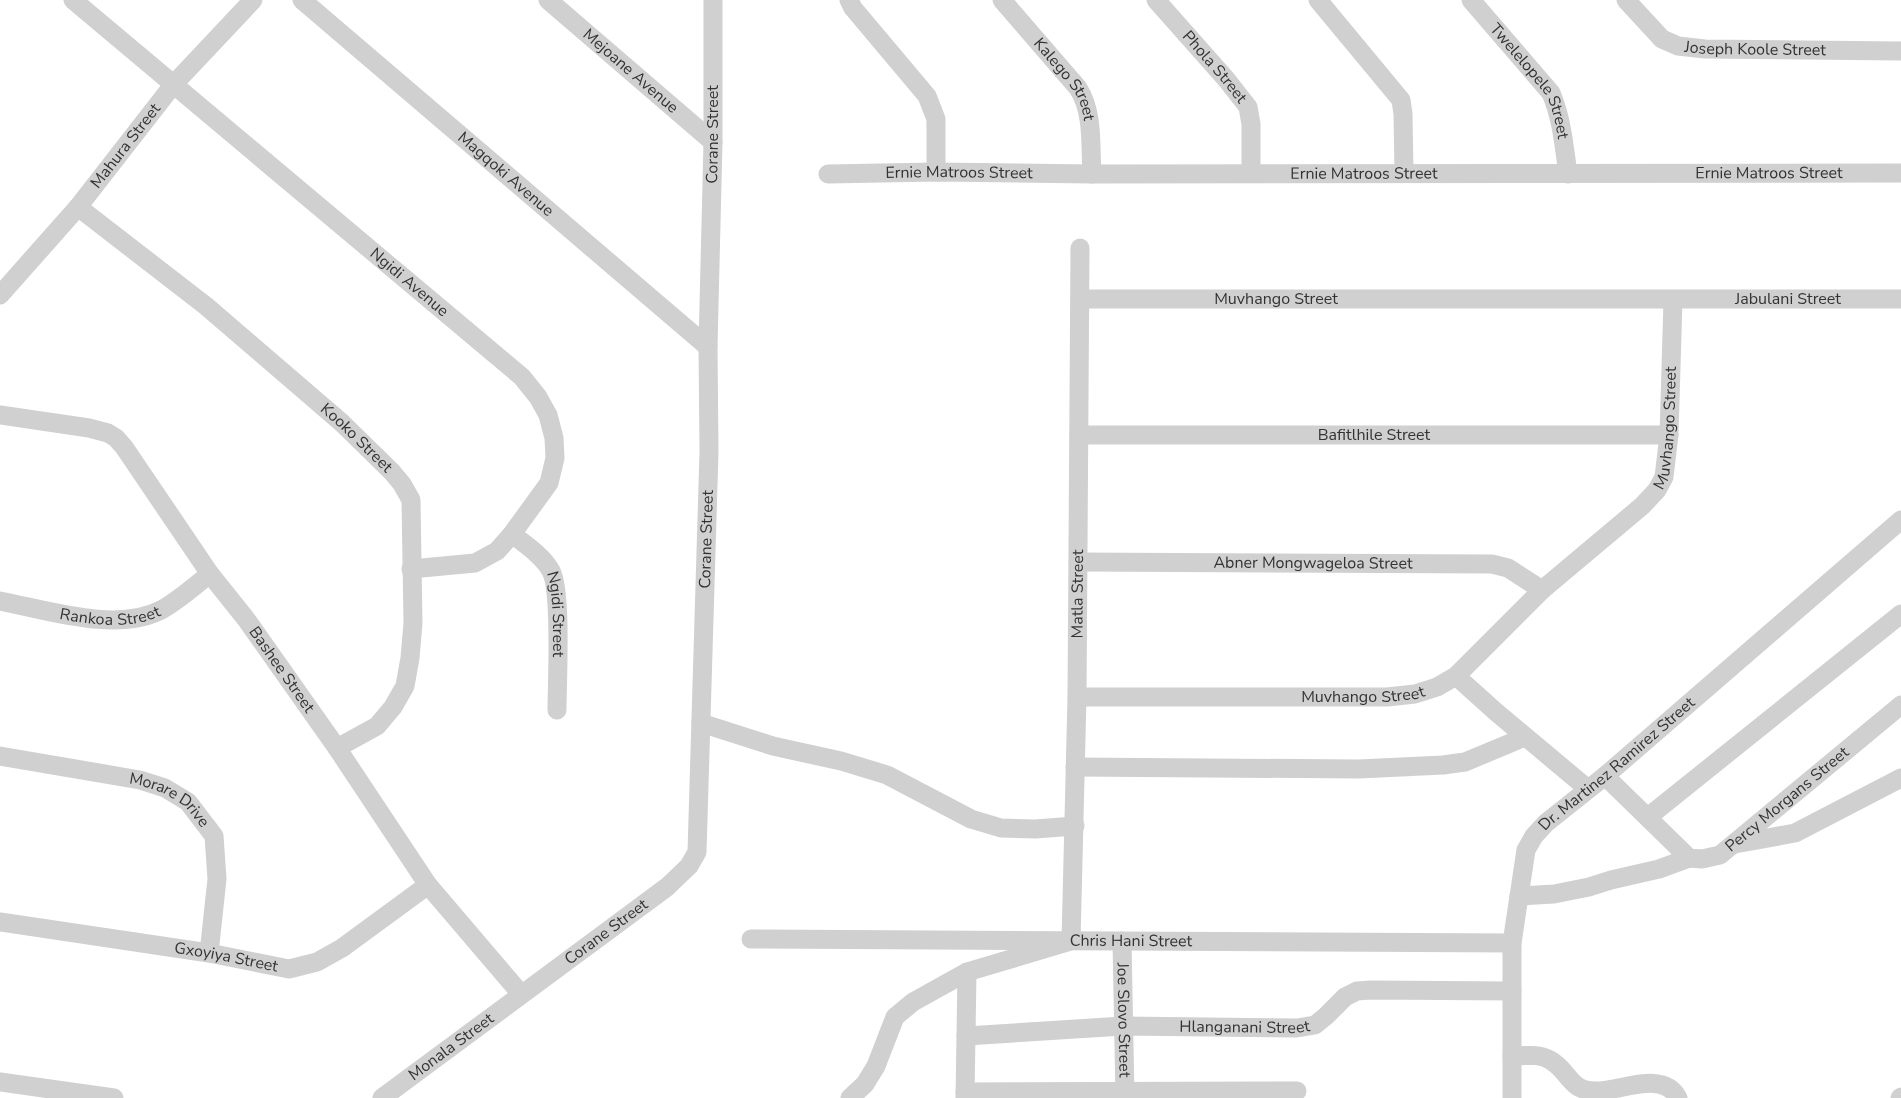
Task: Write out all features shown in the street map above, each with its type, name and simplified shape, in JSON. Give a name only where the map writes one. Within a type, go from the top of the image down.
[{"type":"street","name":"Ngidi Avenue","points":[[73,0],[522,377],[538,397],[548,415],[554,438],[555,458],[549,483],[512,534],[497,551],[475,563],[412,569]]},
{"type":"street","name":"Mahura Street","points":[[0,294],[78,207],[173,85],[253,0]]},
{"type":"street","name":"Magqoki Avenue","points":[[302,0],[708,347]]},
{"type":"street","name":"Mejoane Avenue","points":[[548,0],[713,142]]},
{"type":"street","name":"Corane Street","points":[[521,994],[667,887],[689,866],[697,852],[709,452],[708,347],[713,142],[713,0]]},
{"type":"street","points":[[849,0],[853,8],[927,96],[936,119],[936,172]]},
{"type":"street","name":"Kalego Street","points":[[1002,0],[1083,96],[1089,114],[1092,174]]},
{"type":"street","name":"Phola Street","points":[[1156,0],[1226,78],[1248,107],[1251,124],[1251,173]]},
{"type":"street","points":[[1318,0],[1401,100],[1404,173]]},
{"type":"street","name":"Twelelopele Street","points":[[1471,0],[1550,93],[1562,128],[1568,174]]},
{"type":"street","name":"Joseph Koole Street","points":[[1626,0],[1662,39],[1678,46],[1705,49],[1901,51]]},
{"type":"street","name":"Ernie Matroos Street","points":[[828,174],[936,172],[1092,174],[1901,173]]},
{"type":"street","name":"Kooko Street","points":[[78,207],[206,306],[342,423],[392,472],[402,484],[411,500],[413,623],[405,686],[393,707],[377,726],[337,748]]},
{"type":"street","name":"Matla Street","points":[[1071,941],[1077,697],[1080,248]]},
{"type":"street","name":"Muvhango Street","points":[[1077,697],[1387,697],[1415,694],[1437,687],[1456,676],[1542,590],[1642,506],[1657,490],[1664,477],[1669,435],[1673,300],[1080,299]]},
{"type":"street","name":"Jabulani Street","points":[[1673,300],[1901,299]]},
{"type":"street","name":"Bashee Street","points":[[0,414],[89,428],[108,433],[116,438],[210,574],[246,619],[337,748],[428,884],[521,994]]},
{"type":"street","name":"Bafitlhile Street","points":[[1079,434],[1669,435]]},
{"type":"street","name":"Dr. Martinez Ramirez Street","points":[[1512,1098],[1512,943],[1526,850],[1534,836],[1546,823],[1605,776],[1901,520]]},
{"type":"street","name":"Ngidi Street","points":[[512,534],[546,564],[555,582],[557,710]]},
{"type":"street","name":"Abner Mongwageloa Street","points":[[1078,562],[1492,564],[1508,568],[1542,590]]},
{"type":"street","name":"Rankoa Street","points":[[0,601],[98,620],[126,620],[147,616],[162,609],[210,574]]},
{"type":"street","points":[[1648,817],[1901,614]]},
{"type":"street","points":[[1456,676],[1588,790]]},
{"type":"street","name":"Percy Morgans Street","points":[[1519,896],[1554,894],[1589,887],[1658,869],[1689,858],[1702,859],[1720,855],[1901,705]]},
{"type":"street","points":[[701,723],[773,746],[841,761],[887,775],[971,820],[1001,828],[1036,829],[1075,826]]},
{"type":"street","points":[[1075,767],[1359,769],[1443,765],[1466,762],[1525,737]]},
{"type":"street","name":"Morare Drive","points":[[0,756],[140,780],[166,788],[188,802],[214,836],[217,879],[209,953]]},
{"type":"street","points":[[1605,776],[1689,858]]},
{"type":"street","points":[[1735,844],[1795,833],[1901,778]]},
{"type":"street","name":"Gxoyiya Street","points":[[0,922],[209,953],[290,969],[317,962],[342,948],[428,884]]},
{"type":"street","name":"Chris Hani Street","points":[[751,939],[1512,943]]},
{"type":"street","points":[[850,1098],[864,1084],[876,1066],[896,1017],[913,1002],[967,972],[1071,941]]},
{"type":"street","name":"Joe Slovo Street","points":[[1122,941],[1125,1094]]},
{"type":"street","points":[[967,972],[965,1095],[1297,1091]]},
{"type":"street","name":"Hlanganani Street","points":[[966,1036],[1123,1026],[1297,1028],[1315,1025],[1345,997],[1356,991],[1512,991]]},
{"type":"street","name":"Monala Street","points":[[382,1098],[521,994]]},
{"type":"street","points":[[1512,1056],[1538,1056],[1550,1059],[1574,1084],[1584,1090],[1597,1091],[1652,1083],[1664,1085],[1676,1094],[1678,1098]]},
{"type":"street","points":[[0,1082],[114,1098]]}]
